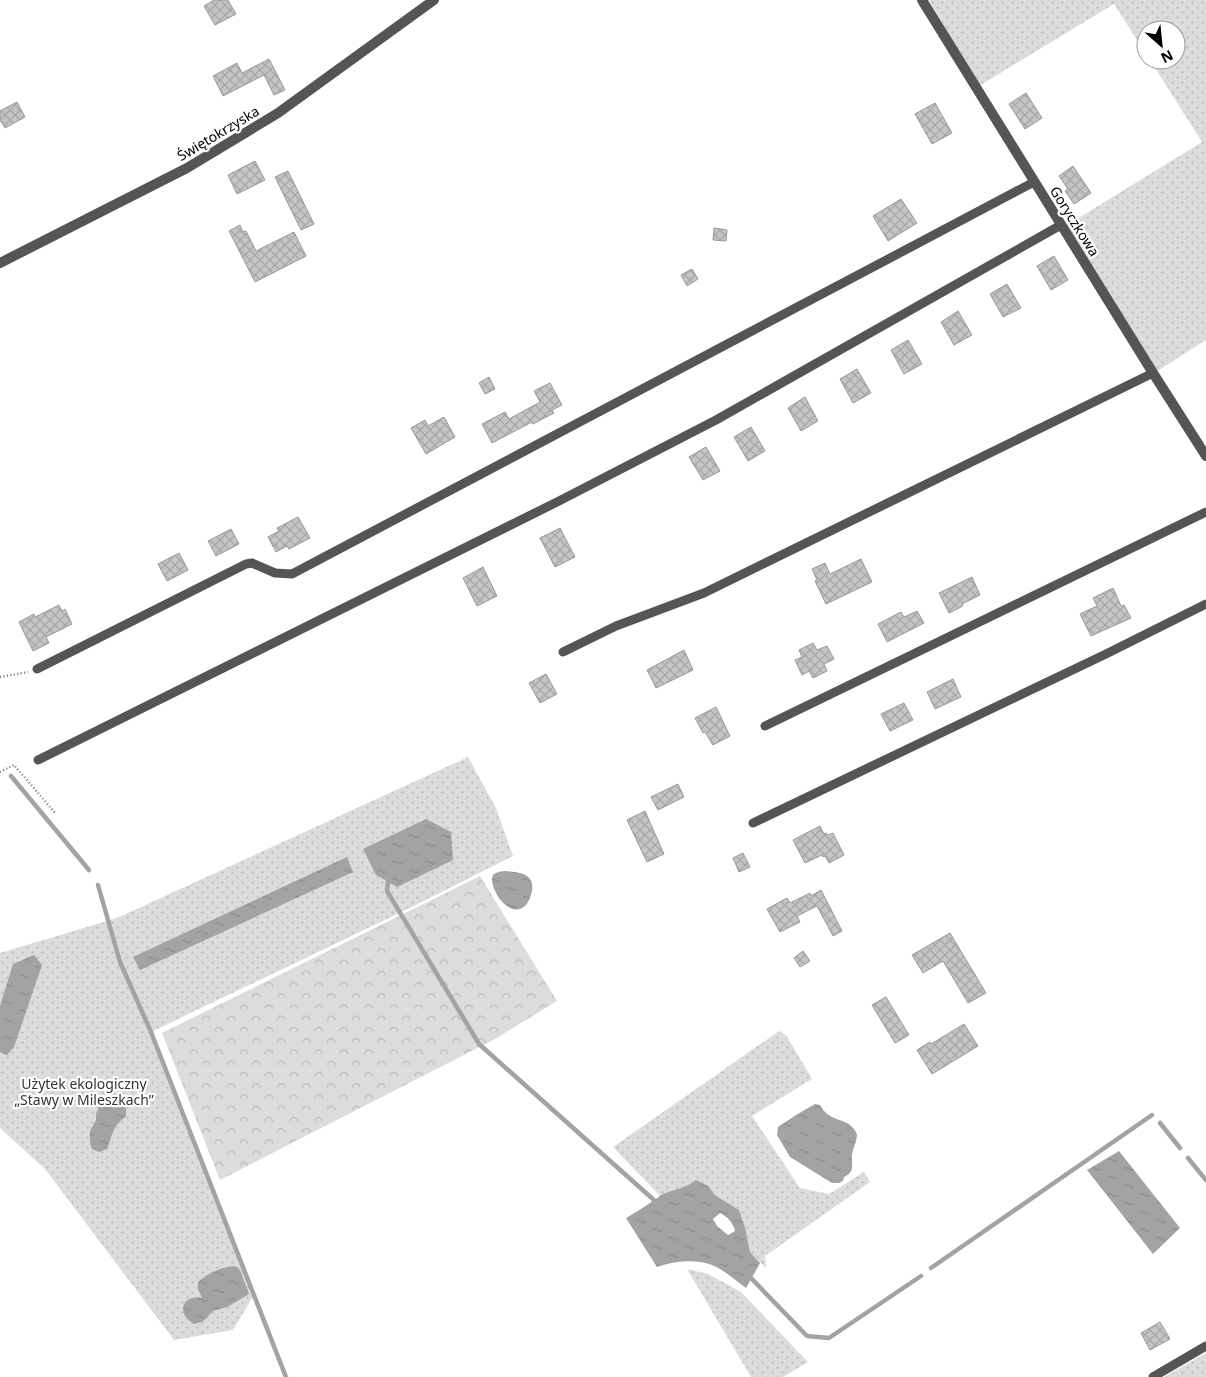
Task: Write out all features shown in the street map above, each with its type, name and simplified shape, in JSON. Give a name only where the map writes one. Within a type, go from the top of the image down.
[{"type":"street","name":"Świętokrzyska","points":[[0,263],[195,163],[278,113],[434,0]]},
{"type":"street","name":"Goryczkowa","points":[[922,0],[1152,373],[1206,455]]},
{"type":"lane","points":[[37,669],[246,564],[252,563],[275,573],[292,574],[1034,182]]},
{"type":"lane","points":[[38,760],[541,510],[716,420],[1061,226]]},
{"type":"lane","points":[[563,652],[616,626],[704,593],[1152,373]]},
{"type":"lane","points":[[765,726],[1206,512]]},
{"type":"lane","points":[[752,823],[1106,654],[1206,604]]},
{"type":"lane","points":[[1153,1377],[1206,1346]]},
{"type":"path","points":[[0,677],[37,669]]},
{"type":"path","points":[[0,772],[14,765],[56,814]]},
{"type":"green space","points":[[929,0],[1206,0],[1206,340],[1156,372],[1067,225],[1202,142],[1156,70],[1186,70],[1186,20],[1136,20],[1136,38],[1114,4],[979,86]]},
{"type":"green space","name":"Użytek ekologiczny „Stawy w Mileszkach”","points":[[468,757],[496,808],[513,856],[414,906],[151,1032],[254,1295],[233,1330],[174,1340],[45,1169],[0,1128],[0,953],[117,918]]},
{"type":"green space","points":[[480,876],[557,1001],[495,1039],[220,1180],[162,1033]]},
{"type":"green space","points":[[779,1031],[786,1035],[812,1079],[752,1116],[800,1188],[829,1194],[864,1172],[870,1182],[765,1256],[766,1268],[750,1252],[739,1210],[715,1195],[708,1186],[683,1188],[660,1196],[613,1147]]},
{"type":"green space","points":[[687,1269],[708,1274],[741,1292],[808,1362],[783,1377],[751,1377]]},
{"type":"green space","points":[[1206,1353],[1206,1377],[1164,1377]]},
{"type":"water","points":[[426,819],[451,832],[453,860],[397,887],[376,875],[363,849]]},
{"type":"water","points":[[347,857],[353,872],[140,970],[133,957]]},
{"type":"water","points":[[505,871],[524,875],[531,880],[532,891],[530,898],[526,905],[519,909],[513,909],[500,900],[493,885],[492,879],[494,874]]},
{"type":"water","points":[[34,955],[42,965],[14,1047],[7,1055],[0,1052],[0,1006],[13,964]]},
{"type":"water","points":[[111,1094],[122,1096],[126,1104],[126,1116],[115,1127],[107,1149],[99,1152],[92,1149],[90,1131],[96,1120],[96,1114],[103,1098]]},
{"type":"water","points":[[815,1104],[820,1105],[829,1115],[849,1124],[857,1134],[852,1155],[852,1170],[839,1183],[832,1183],[790,1157],[777,1135],[778,1127]]},
{"type":"water","points":[[1119,1151],[1180,1228],[1153,1254],[1087,1170]]},
{"type":"water","points":[[696,1180],[708,1186],[715,1195],[739,1210],[750,1252],[760,1263],[746,1288],[719,1268],[703,1262],[683,1261],[657,1267],[626,1218],[664,1194]],"holes":[[[720,1213],[728,1218],[735,1231],[728,1235],[717,1226],[713,1219]]]},
{"type":"water","points":[[235,1266],[240,1270],[249,1294],[227,1307],[213,1311],[202,1322],[194,1324],[185,1316],[183,1306],[189,1299],[202,1298],[198,1289],[198,1282],[215,1271]]},
{"type":"building","points":[[214,0],[228,0],[236,14],[215,25],[204,6]]},
{"type":"building","points":[[269,59],[285,90],[274,95],[264,75],[223,96],[213,76],[237,63],[242,73]]},
{"type":"building","points":[[1026,93],[1042,118],[1025,129],[1009,104]]},
{"type":"building","points":[[17,102],[25,117],[5,128],[0,120],[0,111]]},
{"type":"building","points":[[935,103],[952,133],[932,144],[915,114]]},
{"type":"building","points":[[255,161],[265,180],[237,194],[228,175]]},
{"type":"building","points":[[1073,166],[1091,193],[1074,204],[1065,191],[1068,189],[1059,176]]},
{"type":"building","points":[[288,171],[314,224],[301,230],[275,177]]},
{"type":"building","points":[[901,199],[917,223],[888,241],[873,216]]},
{"type":"building","points":[[240,225],[243,232],[246,231],[256,251],[294,232],[306,256],[255,282],[229,231]]},
{"type":"building","points":[[714,228],[727,230],[726,241],[713,240]]},
{"type":"building","points":[[1054,256],[1068,280],[1051,290],[1037,266]]},
{"type":"building","points":[[692,269],[698,279],[687,286],[681,275]]},
{"type":"building","points":[[1007,284],[1021,308],[1003,317],[990,294]]},
{"type":"building","points":[[958,311],[972,335],[954,345],[941,322]]},
{"type":"building","points":[[908,340],[922,364],[904,374],[891,350]]},
{"type":"building","points":[[857,369],[871,393],[853,403],[840,379]]},
{"type":"building","points":[[489,377],[495,389],[485,394],[479,383]]},
{"type":"building","points":[[550,383],[562,405],[552,410],[554,413],[492,443],[482,424],[505,412],[509,419],[540,402],[534,391]]},
{"type":"building","points":[[805,397],[818,421],[801,431],[788,408]]},
{"type":"building","points":[[444,417],[455,437],[426,454],[411,428],[425,420],[428,426]]},
{"type":"building","points":[[751,427],[765,451],[748,461],[734,437]]},
{"type":"building","points":[[706,447],[720,471],[703,480],[689,457]]},
{"type":"building","points":[[298,517],[310,538],[289,549],[287,546],[276,552],[268,537],[279,531],[277,528]]},
{"type":"building","points":[[560,528],[575,557],[555,567],[540,538]]},
{"type":"building","points":[[231,529],[239,544],[216,556],[208,541]]},
{"type":"building","points":[[179,553],[188,570],[167,581],[158,564]]},
{"type":"building","points":[[861,559],[872,582],[826,604],[815,581],[817,580],[812,569],[825,563],[830,574]]},
{"type":"building","points":[[483,567],[497,596],[477,606],[463,578]]},
{"type":"building","points":[[972,577],[980,595],[949,613],[939,593]]},
{"type":"building","points":[[1113,588],[1121,606],[1124,605],[1131,618],[1091,636],[1080,614],[1097,606],[1093,598]]},
{"type":"building","points":[[59,605],[62,611],[65,609],[72,624],[46,637],[49,643],[33,651],[19,622],[34,614],[35,617]]},
{"type":"building","points":[[917,611],[924,623],[887,642],[878,624],[901,612],[904,617]]},
{"type":"building","points":[[813,643],[817,650],[827,646],[834,659],[824,664],[827,671],[813,678],[809,671],[802,675],[795,660],[802,657],[799,650]]},
{"type":"building","points":[[684,650],[693,670],[656,688],[647,670]]},
{"type":"building","points":[[546,674],[557,694],[540,703],[529,683]]},
{"type":"building","points":[[953,679],[961,697],[935,709],[927,692]]},
{"type":"building","points":[[904,703],[913,720],[890,731],[881,714]]},
{"type":"building","points":[[716,707],[730,736],[713,745],[705,732],[703,733],[695,718]]},
{"type":"building","points":[[678,784],[684,797],[658,810],[651,797]]},
{"type":"building","points":[[645,811],[664,854],[647,862],[627,820]]},
{"type":"building","points":[[820,826],[824,834],[833,833],[844,855],[829,863],[825,856],[823,857],[822,855],[805,863],[793,840]]},
{"type":"building","points":[[743,853],[750,867],[739,872],[733,858]]},
{"type":"building","points":[[821,890],[842,931],[833,936],[817,906],[797,916],[800,922],[780,932],[767,909],[787,898],[790,903],[810,893],[811,896]]},
{"type":"building","points":[[950,933],[986,993],[968,1003],[943,961],[923,973],[912,955]]},
{"type":"building","points":[[803,951],[810,961],[800,967],[794,958]]},
{"type":"building","points":[[886,997],[909,1035],[895,1043],[872,1005]]},
{"type":"building","points":[[964,1024],[978,1046],[932,1074],[917,1050],[930,1042],[931,1044]]},
{"type":"building","points":[[1160,1322],[1170,1339],[1150,1350],[1141,1333]]},
{"type":"waterway","points":[[11,776],[89,870]]},
{"type":"waterway","points":[[388,882],[387,891],[479,1044],[655,1201]]},
{"type":"waterway","points":[[98,885],[120,962],[151,1032],[286,1377]]},
{"type":"waterway","points":[[931,1268],[1152,1115]]},
{"type":"waterway","points":[[1160,1123],[1180,1148]]},
{"type":"waterway","points":[[1188,1158],[1206,1180]]},
{"type":"waterway","points":[[751,1278],[807,1336],[829,1338],[921,1276]]}]
